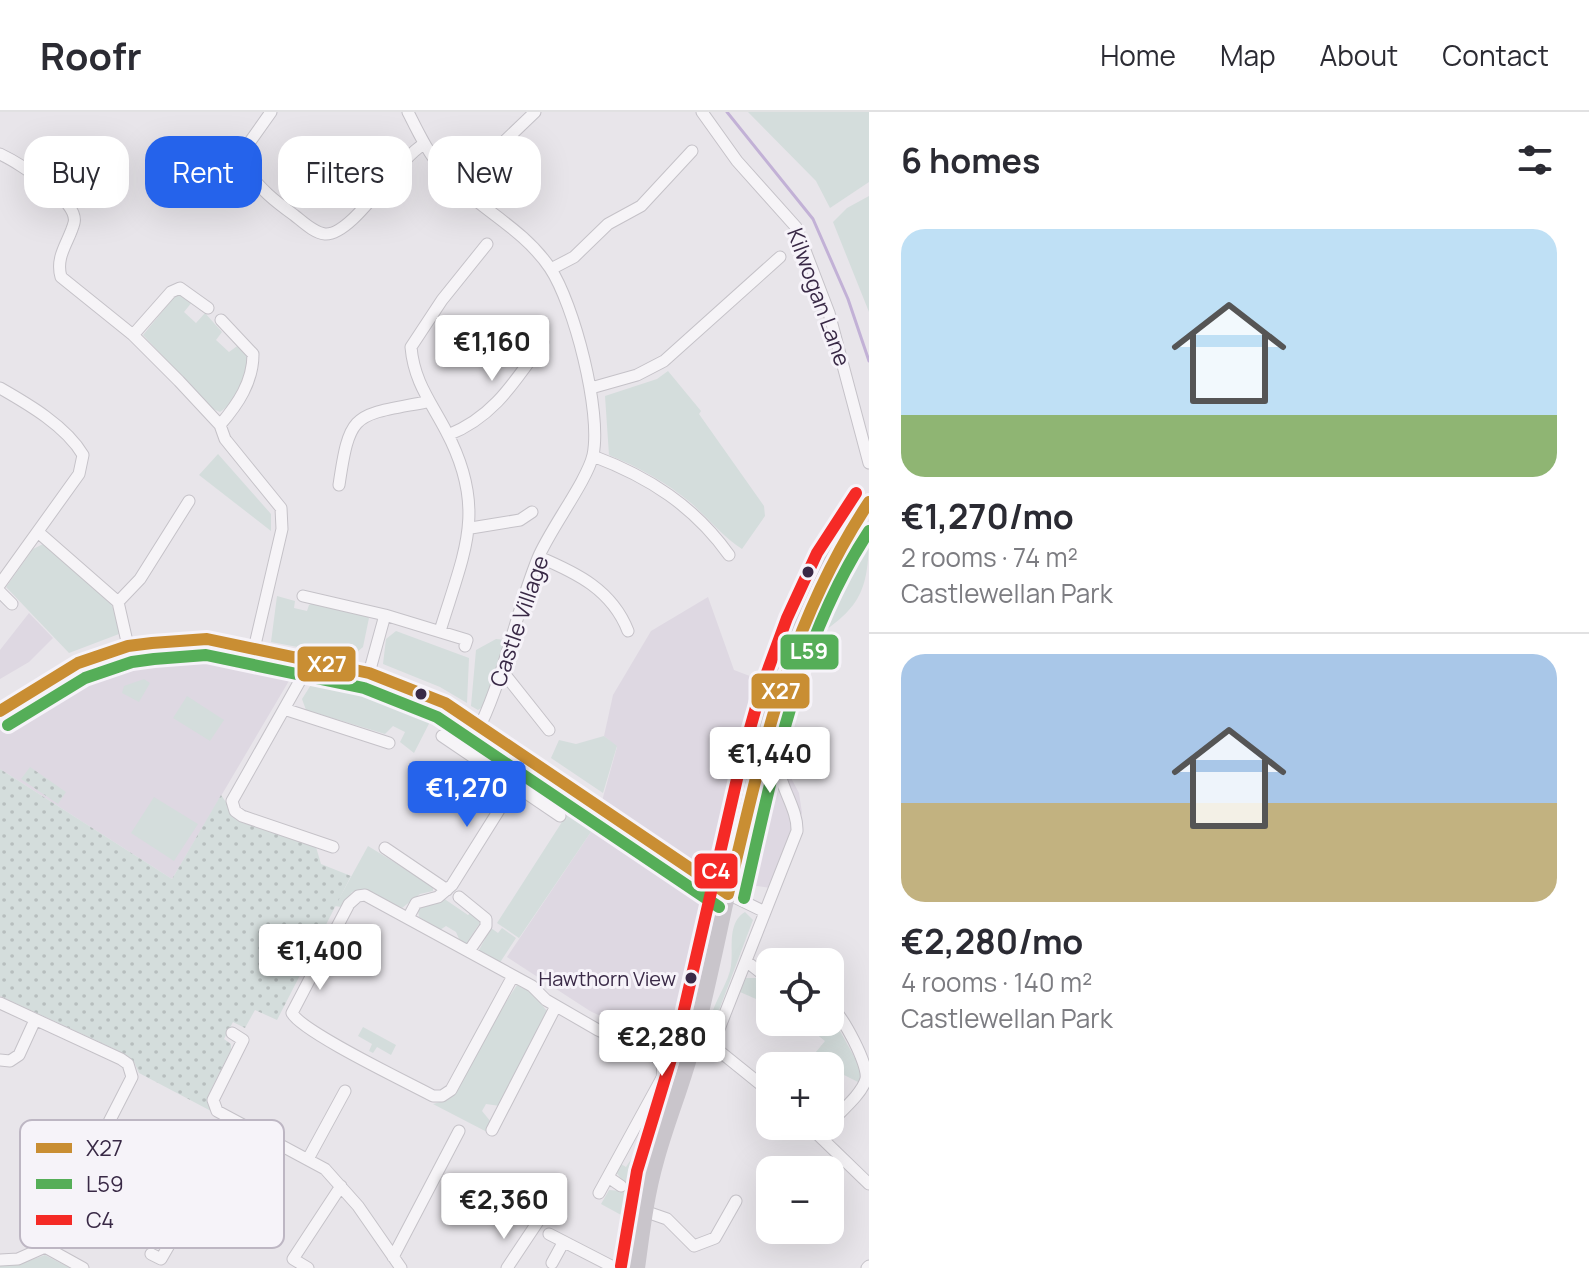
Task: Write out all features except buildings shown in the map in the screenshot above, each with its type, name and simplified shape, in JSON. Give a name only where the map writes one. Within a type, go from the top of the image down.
[{"type":"main road","points":[[638,1268],[644,1211],[695,1039],[769,724],[797,638],[830,565],[869,502]]},
{"type":"street","points":[[271,112],[247,146],[246,168],[269,195],[315,231],[325,234],[347,226],[398,165],[424,144]]},
{"type":"street","name":"Castle Village","points":[[408,112],[428,150]]},
{"type":"street","points":[[510,136],[535,112]]},
{"type":"street","name":"Kilwogan Lane","points":[[702,112],[737,161],[796,227],[829,313],[869,463]]},
{"type":"street","points":[[551,269],[574,257],[608,224],[641,206],[692,151]]},
{"type":"street","points":[[0,154],[60,195],[73,209],[74,223],[59,260],[61,277],[133,335],[220,425],[225,439],[281,508],[282,529],[254,649]]},
{"type":"street","name":"Castle Village","points":[[481,724],[503,672],[539,557],[593,456],[591,388],[575,329],[551,269],[518,232],[488,208]]},
{"type":"street","points":[[440,631],[471,528],[465,476],[448,435],[426,402],[414,363],[412,343],[487,244]]},
{"type":"street","points":[[591,388],[637,375],[664,361],[780,257]]},
{"type":"street","points":[[133,335],[171,292],[180,288],[208,308]]},
{"type":"street","points":[[220,425],[237,404],[253,369],[253,354],[221,320]]},
{"type":"street","points":[[448,435],[465,429],[494,409],[543,342]]},
{"type":"street","points":[[0,388],[49,421],[83,455],[79,474],[0,584]]},
{"type":"street","points":[[339,485],[346,437],[356,421],[371,413],[426,402]]},
{"type":"street","points":[[593,456],[635,472],[670,495],[701,521],[729,555]]},
{"type":"street","points":[[118,602],[140,579],[189,501]]},
{"type":"street","points":[[471,528],[520,520],[532,512]]},
{"type":"street","points":[[38,532],[118,602],[128,646]]},
{"type":"street","points":[[539,557],[578,573],[613,602],[628,631]]},
{"type":"street","points":[[0,592],[12,604]]},
{"type":"street","points":[[303,596],[440,631],[467,640],[465,646]]},
{"type":"street","points":[[369,673],[385,615]]},
{"type":"street","points":[[0,711],[78,663],[128,646],[207,639],[369,673],[419,690],[481,724],[728,894],[747,906],[765,912]]},
{"type":"street","points":[[310,663],[233,796],[233,806],[242,816],[333,847]]},
{"type":"street","points":[[503,672],[549,730]]},
{"type":"street","points":[[284,709],[389,743]]},
{"type":"street","points":[[442,736],[560,816]]},
{"type":"street","points":[[719,1029],[797,831],[795,811],[778,767],[779,757]]},
{"type":"street","points":[[408,918],[416,903],[447,890],[531,759]]},
{"type":"street","points":[[385,848],[447,890]]},
{"type":"street","points":[[513,976],[451,1090],[442,1096],[433,1096],[298,1021],[292,1008],[353,899],[365,895],[513,976],[556,1006],[655,1056],[664,1068],[663,1076],[599,1193]]},
{"type":"street","points":[[459,897],[481,913],[487,922],[469,951]]},
{"type":"street","points":[[746,961],[756,969]]},
{"type":"street","points":[[0,1003],[128,1064],[132,1077],[110,1120]]},
{"type":"street","points":[[492,1130],[494,1114],[556,1006]]},
{"type":"street","points":[[0,1060],[10,1061],[19,1055],[35,1020]]},
{"type":"street","points":[[844,1023],[867,1071],[866,1082],[844,1107]]},
{"type":"street","points":[[232,1033],[243,1040],[213,1100],[217,1111],[232,1120]]},
{"type":"street","points":[[695,1039],[713,1046],[756,1081]]},
{"type":"street","points":[[308,1159],[345,1091]]},
{"type":"street","points":[[393,1257],[459,1131]]},
{"type":"street","points":[[823,1140],[869,1184]]},
{"type":"street","points":[[284,1147],[308,1159],[341,1186],[401,1268]]},
{"type":"street","points":[[608,1177],[621,1186]]},
{"type":"street","points":[[308,1268],[293,1259],[341,1186]]},
{"type":"street","points":[[644,1211],[667,1219],[694,1246],[715,1238],[736,1201]]},
{"type":"street","points":[[507,1268],[539,1220],[528,1213]]},
{"type":"street","points":[[549,1234],[615,1268],[638,1268]]},
{"type":"street","points":[[552,1263],[563,1243]]},
{"type":"street","points":[[0,1260],[18,1259],[43,1248]]},
{"type":"street","points":[[47,1248],[83,1268]]},
{"type":"street","points":[[151,1254],[161,1259],[167,1248]]},
{"type":"shaded area","points":[[748,112],[869,112],[869,182],[830,208],[816,181]]},
{"type":"shaded area","points":[[869,196],[869,312],[833,222],[847,208]]},
{"type":"shaded area","points":[[181,293],[192,302],[184,312],[196,323],[205,313],[222,332],[216,340],[229,352],[240,344],[249,355],[236,394],[220,412],[211,408],[143,335],[175,296]]},
{"type":"shaded area","points":[[668,371],[701,411],[699,414],[764,506],[765,516],[742,549],[672,488],[609,455],[605,396],[657,379]]},
{"type":"shaded area","points":[[218,454],[271,514],[271,531],[199,475]]},
{"type":"shaded area","points":[[869,523],[868,564],[860,593],[842,617],[809,641],[840,570]]},
{"type":"shaded area","points":[[45,543],[111,604],[118,618],[119,634],[69,653],[6,587],[33,549]]},
{"type":"shaded area","points":[[277,596],[295,601],[294,608],[307,611],[309,605],[315,602],[366,615],[369,618],[363,647],[351,657],[271,642]]},
{"type":"shaded area","points":[[708,597],[734,670],[755,678],[753,684],[764,700],[761,721],[799,793],[802,813],[771,888],[743,884],[720,934],[684,1073],[675,1066],[662,1046],[590,1011],[507,957],[595,826],[617,747],[604,736],[613,695],[651,631]]},
{"type":"shaded area","points":[[29,613],[53,638],[29,662],[0,679],[0,650]]},
{"type":"shaded area","points":[[396,631],[469,658],[467,703],[440,687],[383,664],[386,639]]},
{"type":"shaded area","points":[[496,639],[505,640],[484,706],[478,710],[471,706],[476,650]]},
{"type":"shaded area","points":[[215,652],[288,669],[293,674],[172,879],[0,769],[0,720],[64,679],[79,679],[98,666],[147,653]]},
{"type":"shaded area","points":[[322,677],[389,691],[436,710],[414,753],[400,742],[405,732],[393,726],[385,734],[306,710],[302,699],[314,680]]},
{"type":"shaded area","points":[[144,679],[150,683],[139,702],[122,693],[124,686]]},
{"type":"shaded area","points":[[187,696],[224,720],[210,741],[173,718]]},
{"type":"shaded area","points":[[604,736],[617,746],[603,793],[551,758],[559,740],[576,744]]},
{"type":"shaded area","points":[[30,767],[66,792],[58,804],[21,779]]},
{"type":"shaded area","points":[[0,769],[172,879],[221,795],[240,822],[316,847],[321,864],[351,876],[277,1020],[255,1010],[245,1028],[233,1022],[224,1039],[231,1044],[231,1050],[208,1096],[211,1111],[139,1073],[134,1062],[119,1051],[0,996]]},
{"type":"shaded area","points":[[154,797],[198,824],[174,861],[131,833]]},
{"type":"shaded area","points":[[569,811],[595,826],[519,938],[497,923]]},
{"type":"shaded area","points":[[368,846],[433,886],[433,891],[420,894],[402,908],[363,890],[352,892],[341,907],[335,906]]},
{"type":"shaded area","points":[[443,898],[468,915],[472,912],[481,921],[466,944],[446,926],[440,930],[419,917],[418,910],[424,904]]},
{"type":"shaded area","points":[[745,912],[753,920],[716,1018],[715,1032],[710,1031],[714,1008],[730,971],[735,924]]},
{"type":"shaded area","points":[[491,928],[498,933],[502,928],[516,938],[499,964],[479,950]]},
{"type":"shaded area","points":[[746,978],[756,978],[756,999],[740,992]]},
{"type":"shaded area","points":[[517,985],[532,993],[547,1011],[500,1106],[486,1104],[482,1111],[491,1122],[487,1132],[433,1104],[447,1100],[458,1090],[487,1031]]},
{"type":"shaded area","points":[[363,1027],[396,1045],[391,1055],[377,1047],[373,1053],[369,1051],[372,1044],[358,1036]]},
{"type":"shaded area","points":[[819,1036],[843,1036],[861,1069],[862,1078],[858,1082],[844,1075],[844,1052],[816,1052],[825,1041]]},
{"type":"shaded area","points":[[652,1127],[656,1128],[643,1167],[634,1222],[601,1204],[609,1190],[622,1191],[625,1184],[616,1172],[621,1164],[626,1167]]},
{"type":"shaded area","points":[[45,1255],[70,1268],[0,1268],[0,1264],[20,1264]]},
{"type":"waterway","points":[[727,112],[813,219],[848,299],[869,361]]},
{"type":"transit line","name":"C4","points":[[621,1266],[637,1171],[678,1036],[742,757],[762,686],[787,618],[817,553],[856,493]]},
{"type":"transit line","name":"X27","points":[[728,894],[766,740],[797,643],[817,596],[869,502]]},
{"type":"transit line","name":"L59","points":[[744,898],[777,755],[805,662],[844,573],[869,531]]},
{"type":"transit line","name":"X27","points":[[0,711],[78,663],[128,646],[152,643],[207,639],[369,673],[445,703],[728,894]]},
{"type":"transit line","name":"L59","points":[[8,725],[85,678],[132,662],[154,659],[206,655],[364,688],[437,717],[719,907]]},
{"type":"place","name":"Hawthorn View","points":[[691,978]]}]
